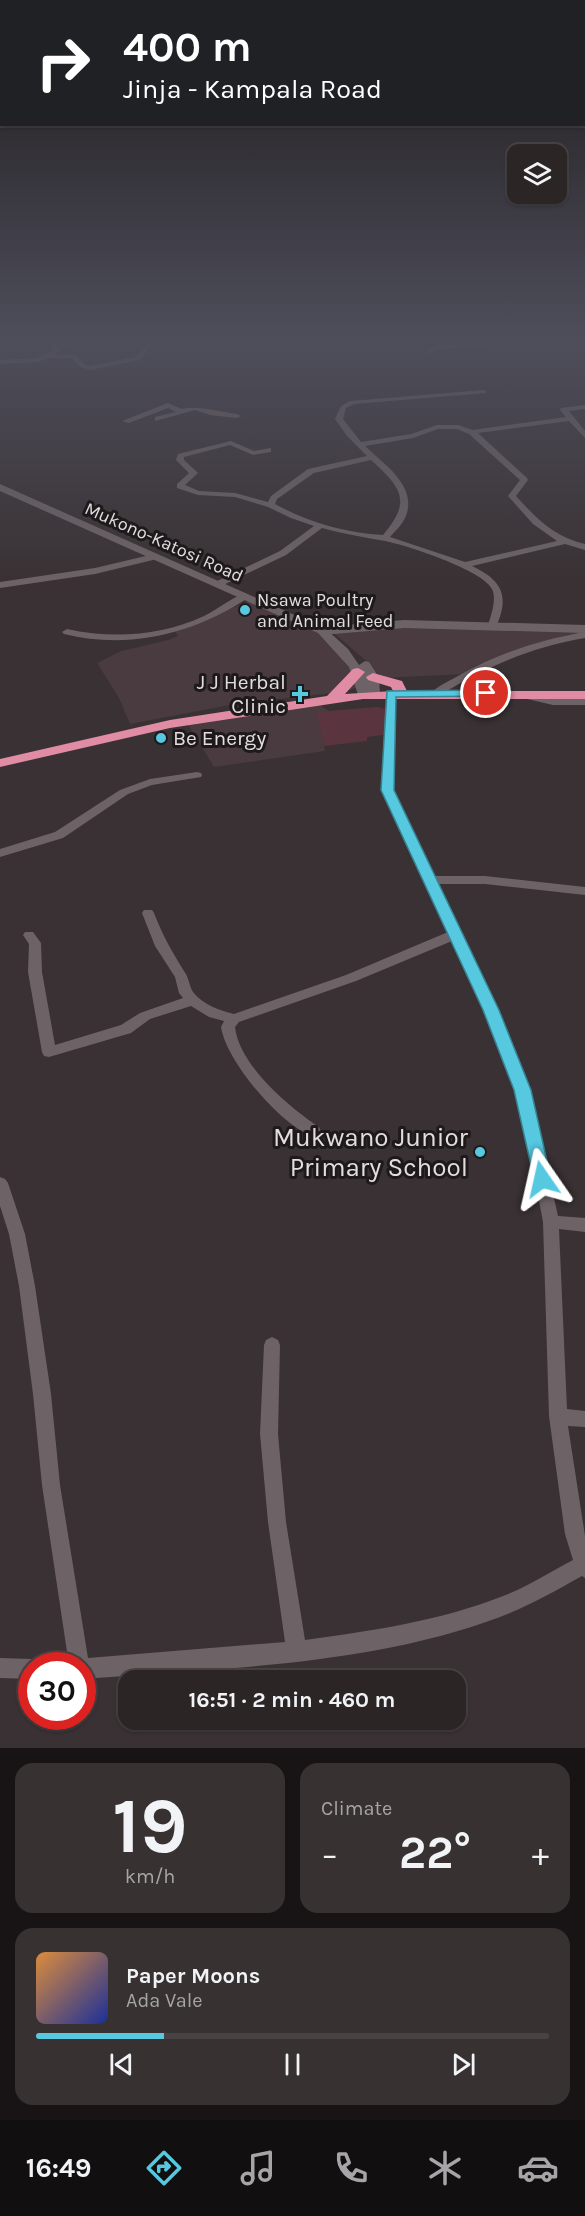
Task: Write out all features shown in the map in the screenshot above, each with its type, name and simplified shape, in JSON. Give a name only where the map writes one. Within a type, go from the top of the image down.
[{"type":"highway","points":[[332,699],[358,672]]},
{"type":"highway","points":[[373,677],[397,684],[396,693]]},
{"type":"highway","points":[[0,763],[170,724],[369,694],[585,695]]},
{"type":"main road","name":"Mukono-Katosi Road","points":[[0,487],[321,630]]},
{"type":"main road","points":[[321,630],[404,624],[585,629]]},
{"type":"main road","points":[[321,630],[346,653],[369,694]]},
{"type":"main road","points":[[321,630],[350,647],[373,677],[369,694]]},
{"type":"street","points":[[340,421],[359,445],[403,490],[408,502],[406,514],[399,525],[385,538]]},
{"type":"street","points":[[359,445],[413,436],[450,426],[472,432],[558,421]]},
{"type":"street","points":[[571,421],[585,436]]},
{"type":"street","points":[[472,432],[524,480],[512,496],[542,528],[562,543]]},
{"type":"street","points":[[268,450],[253,453],[231,442],[181,456],[180,460],[194,473],[180,486],[198,493],[235,495],[271,505],[321,525],[363,537],[385,538],[465,565],[494,582],[497,588],[493,626]]},
{"type":"street","points":[[271,505],[274,498],[311,471],[373,457]]},
{"type":"street","points":[[218,584],[283,553],[321,525]]},
{"type":"street","points":[[465,565],[562,543],[585,547]]},
{"type":"street","points":[[0,585],[95,572],[154,557]]},
{"type":"street","points":[[67,632],[101,639],[160,632],[214,615],[245,596]]},
{"type":"street","points":[[436,693],[474,669],[506,654],[539,643],[585,635]]},
{"type":"street","points":[[96,1668],[296,1650],[416,1632],[500,1607],[585,1567],[575,1534],[558,1416],[551,1222],[523,1090],[491,1010],[387,790],[396,693]]},
{"type":"street","points":[[517,694],[553,702],[585,702]]},
{"type":"street","points":[[0,853],[60,835],[124,792],[150,782],[197,775]]},
{"type":"street","points":[[429,880],[485,880],[585,891]]},
{"type":"street","points":[[148,913],[161,946],[173,961],[186,993],[214,1014],[234,1019],[351,978],[456,934]]},
{"type":"street","points":[[28,935],[35,943],[35,972],[49,1052],[126,1029],[145,1016],[193,1000]]},
{"type":"street","points":[[234,1019],[228,1027],[231,1039],[252,1074],[279,1105],[314,1131]]},
{"type":"street","points":[[0,1183],[18,1234],[27,1286],[42,1394],[51,1485],[77,1652]]},
{"type":"street","points":[[551,1222],[585,1225]]},
{"type":"street","points":[[272,1345],[269,1434],[277,1522],[296,1650]]},
{"type":"street","points":[[558,1416],[585,1419]]},
{"type":"street","points":[[0,1668],[18,1669]]},
{"type":"shaded area","points":[[255,599],[316,631],[343,652],[360,687],[341,692],[235,704],[130,724],[119,698],[97,663],[121,651],[178,636],[174,630]]},
{"type":"shaded area","points":[[350,627],[566,627],[585,634],[541,642],[466,674],[381,678],[371,665],[329,629]]},
{"type":"shaded area","points":[[319,704],[329,711],[317,713],[325,751],[214,767],[187,723]]},
{"type":"shaded area","points":[[377,707],[396,711],[391,734],[367,737],[367,741],[324,746],[316,712]]},
{"type":"place","name":"Nsawa Poultry and Animal Feed","points":[[245,610]]},
{"type":"place","name":"J J Herbal Clinic","points":[[300,694]]},
{"type":"place","name":"Be Energy","points":[[161,738]]},
{"type":"place","name":"Mukwano Junior Primary School","points":[[480,1152]]},
{"type":"route","points":[[486,693],[391,693],[391,746],[387,790],[491,1010],[523,1090],[542,1179]]}]
